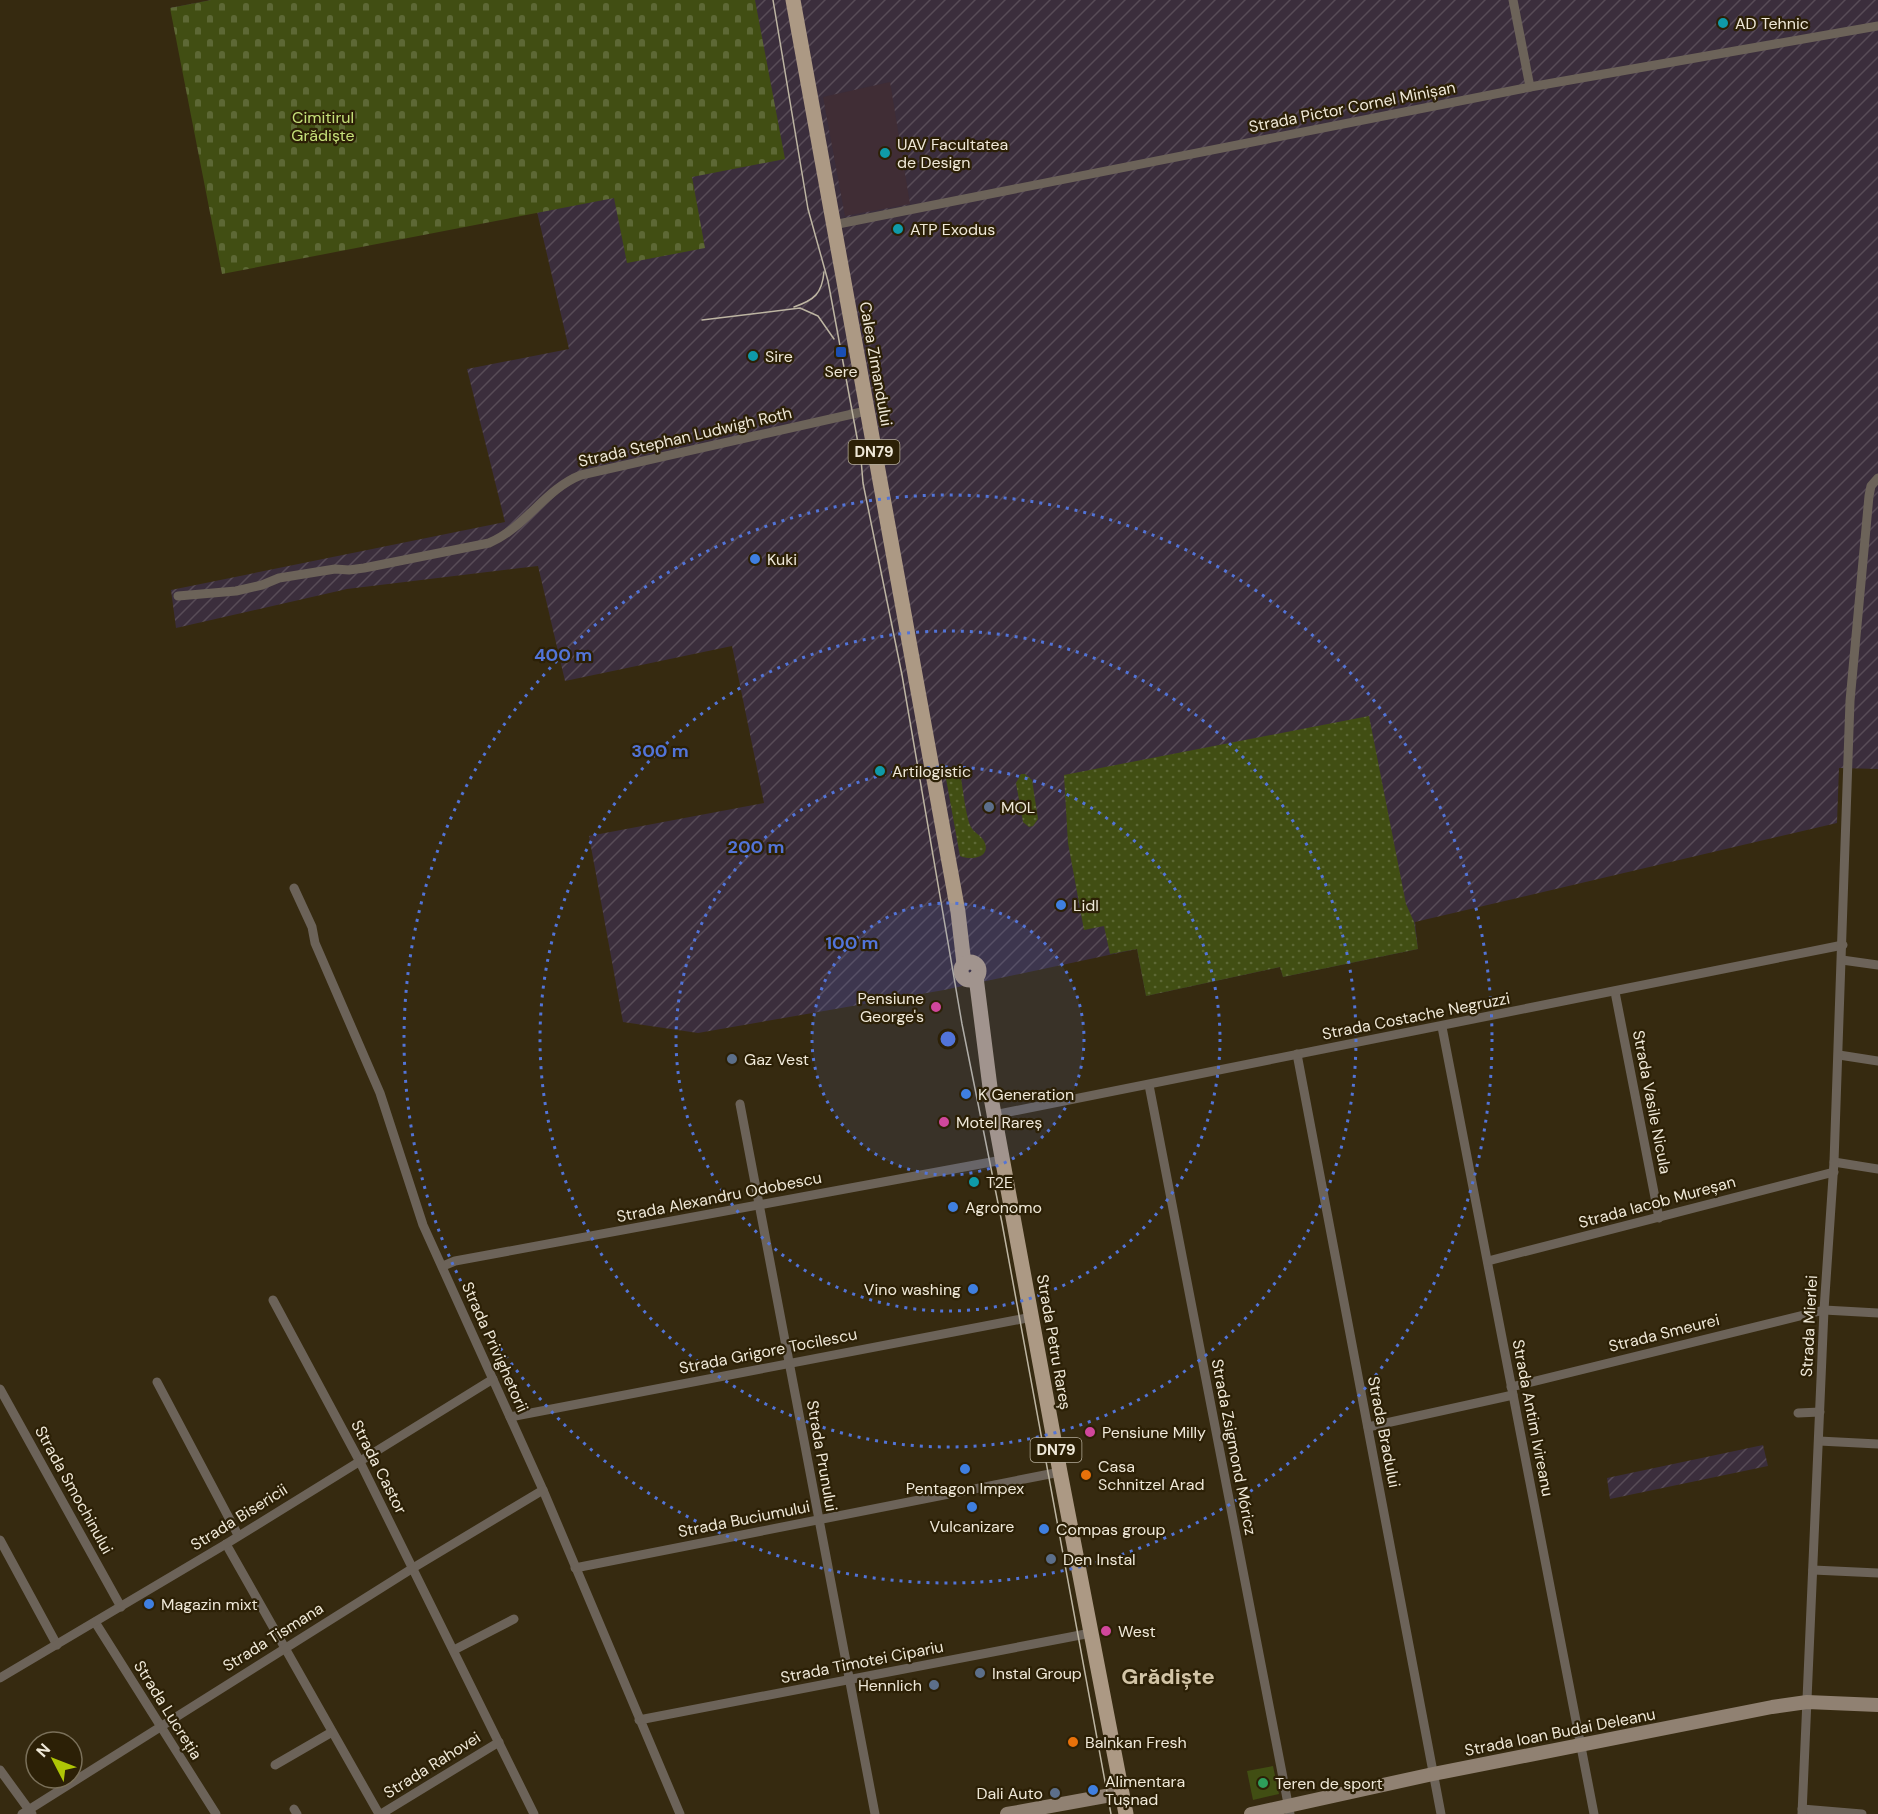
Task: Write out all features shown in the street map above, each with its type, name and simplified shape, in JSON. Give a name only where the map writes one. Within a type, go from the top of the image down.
[{"type":"main road","name":"Calea Zimandului","points":[[793,0],[984,1052]]},
{"type":"main road","name":"Strada Petru Rareș","points":[[984,1052],[1060,1472],[1126,1814]]},
{"type":"street","points":[[1513,0],[1530,87]]},
{"type":"street","name":"Strada Pictor Cornel Minișan","points":[[833,225],[1530,87],[1878,26]]},
{"type":"street","name":"Strada Stephan Ludwigh Roth","points":[[178,596],[236,591],[279,578],[335,569],[364,568],[489,543],[504,537],[561,486],[581,475],[866,411]]},
{"type":"street","name":"Strada Mierlei","points":[[1802,1812],[1824,1310],[1839,1055],[1850,701],[1869,496],[1871,486],[1878,478]]},
{"type":"street","name":"Strada Privighetorii","points":[[294,888],[309,920],[315,943],[380,1093],[423,1225],[543,1490],[680,1814]]},
{"type":"street","name":"Strada Costache Negruzzi","points":[[994,1115],[1843,945]]},
{"type":"street","points":[[1842,960],[1878,965]]},
{"type":"street","name":"Strada Vasile Nicula","points":[[1615,992],[1659,1218]]},
{"type":"street","name":"Strada Antim Ivireanu","points":[[1442,1027],[1594,1814]]},
{"type":"street","name":"Strada Bradului","points":[[1297,1054],[1442,1814]]},
{"type":"street","points":[[1839,1055],[1878,1061]]},
{"type":"street","name":"Strada Zsigmond Móricz","points":[[1149,1085],[1289,1810]]},
{"type":"street","name":"Strada Prunului","points":[[740,1104],[875,1814]]},
{"type":"street","name":"Strada Alexandru Odobescu","points":[[443,1266],[455,1261],[1002,1160]]},
{"type":"street","name":"Strada Iacob Mureșan","points":[[1488,1261],[1659,1218],[1834,1167],[1878,1168]]},
{"type":"street","name":"Strada Castor","points":[[273,1300],[359,1460],[534,1814]]},
{"type":"street","name":"Strada Smeurei","points":[[1368,1427],[1824,1310],[1878,1312]]},
{"type":"street","name":"Strada Grigore Tocilescu","points":[[510,1417],[1032,1317]]},
{"type":"street","name":"Strada Bisericii","points":[[0,1678],[226,1544],[359,1460],[493,1380]]},
{"type":"street","points":[[158,1382],[238,1535]]},
{"type":"street","name":"Strada Smochinului","points":[[0,1389],[121,1607]]},
{"type":"street","points":[[1798,1413],[1820,1412]]},
{"type":"street","points":[[1819,1441],[1878,1444]]},
{"type":"street","name":"Strada Buciumului","points":[[575,1568],[1060,1472]]},
{"type":"street","name":"Strada Tismana","points":[[28,1812],[160,1725],[543,1490]]},
{"type":"street","points":[[0,1540],[57,1645]]},
{"type":"street","points":[[226,1544],[380,1814]]},
{"type":"street","points":[[1814,1570],[1878,1573]]},
{"type":"street","points":[[454,1650],[514,1619]]},
{"type":"street","name":"Strada Lucreția","points":[[95,1622],[216,1814]]},
{"type":"street","name":"Strada Timotei Cipariu","points":[[639,1720],[1091,1633]]},
{"type":"street","name":"Strada Ioan Budai Deleanu","points":[[1251,1814],[1289,1810],[1433,1774],[1753,1710],[1807,1702],[1878,1705]]},
{"type":"street","points":[[275,1765],[332,1732]]},
{"type":"street","name":"Strada Rahovei","points":[[380,1814],[499,1742]]},
{"type":"street","points":[[0,1770],[28,1812]]},
{"type":"street","points":[[1007,1814],[1122,1793]]},
{"type":"street","points":[[1802,1812],[1862,1814]]},
{"type":"shaded area","points":[[211,0],[1878,0],[1878,769],[1839,768],[1837,823],[1415,922],[1418,949],[1283,977],[1280,967],[1146,996],[1137,949],[944,990],[698,1033],[623,1022],[589,836],[764,803],[732,646],[565,681],[538,566],[347,589],[176,628],[171,590],[505,522],[467,369],[569,349],[535,203],[170,8]]},
{"type":"shaded area","points":[[890,82],[910,204],[845,216],[823,97]]},
{"type":"shaded area","points":[[1763,1445],[1768,1466],[1610,1499],[1607,1478]]},
{"type":"green space","name":"Cimitirul Grădiște","points":[[211,0],[755,0],[785,159],[692,177],[705,248],[627,263],[614,198],[222,274],[170,8]]},
{"type":"green space","points":[[1369,716],[1406,904],[1414,922],[1418,949],[1283,977],[1280,967],[1146,996],[1137,949],[1110,954],[1104,926],[1084,930],[1068,843],[1064,775]]},
{"type":"green space","points":[[958,768],[960,771],[969,823],[986,846],[983,854],[975,858],[960,856],[945,773]]},
{"type":"green space","points":[[1021,774],[1025,774],[1032,780],[1038,819],[1033,826],[1029,827],[1023,822],[1016,783]]},
{"type":"green space","name":"Teren de sport","points":[[1273,1766],[1279,1794],[1253,1800],[1247,1771]]},
{"type":"tram line","points":[[773,0],[808,209],[828,281],[861,459],[863,483],[902,675],[962,1024],[1002,1223],[1111,1814]]},
{"type":"tram line","points":[[794,307],[807,302],[816,295],[824,272]]},
{"type":"tram line","points":[[702,320],[800,308],[818,316],[834,339]]},
{"type":"place","name":"AD Tehnic","points":[[1723,23]]},
{"type":"place","name":"UAV Facultatea de Design","points":[[885,153]]},
{"type":"place","name":"ATP Exodus","points":[[898,229]]},
{"type":"place","name":"Sere","points":[[841,352]]},
{"type":"place","name":"Sire","points":[[753,356]]},
{"type":"place","name":"Kuki","points":[[755,559]]},
{"type":"place","name":"Artilogistic","points":[[880,771]]},
{"type":"place","name":"MOL","points":[[989,807]]},
{"type":"place","name":"Lidl","points":[[1061,905]]},
{"type":"place","name":"Pensiune George's","points":[[936,1007]]},
{"type":"place","name":"Gaz Vest","points":[[732,1059]]},
{"type":"place","name":"K Generation","points":[[966,1094]]},
{"type":"place","name":"Motel Rareș","points":[[944,1122]]},
{"type":"place","name":"T2E","points":[[974,1182]]},
{"type":"place","name":"Agronomo","points":[[953,1207]]},
{"type":"place","name":"Vino washing","points":[[973,1289]]},
{"type":"place","name":"Pensiune Milly","points":[[1090,1432]]},
{"type":"place","name":"Pentagon Impex","points":[[965,1469]]},
{"type":"place","name":"Casa Schnitzel Arad","points":[[1086,1475]]},
{"type":"place","name":"Vulcanizare","points":[[972,1507]]},
{"type":"place","name":"Compas group","points":[[1044,1529]]},
{"type":"place","name":"Den Instal","points":[[1051,1559]]},
{"type":"place","name":"Magazin mixt","points":[[149,1604]]},
{"type":"place","name":"West","points":[[1106,1631]]},
{"type":"place","name":"Instal Group","points":[[980,1673]]},
{"type":"place","name":"Hennlich","points":[[934,1685]]},
{"type":"place","name":"Balnkan Fresh","points":[[1073,1742]]},
{"type":"place","name":"Teren de sport","points":[[1263,1783]]},
{"type":"place","name":"Alimentara Tușnad","points":[[1093,1790]]},
{"type":"place","name":"Dali Auto","points":[[1055,1793]]},
{"type":"district","name":"Grădiște","points":[[1168,1676]]}]
